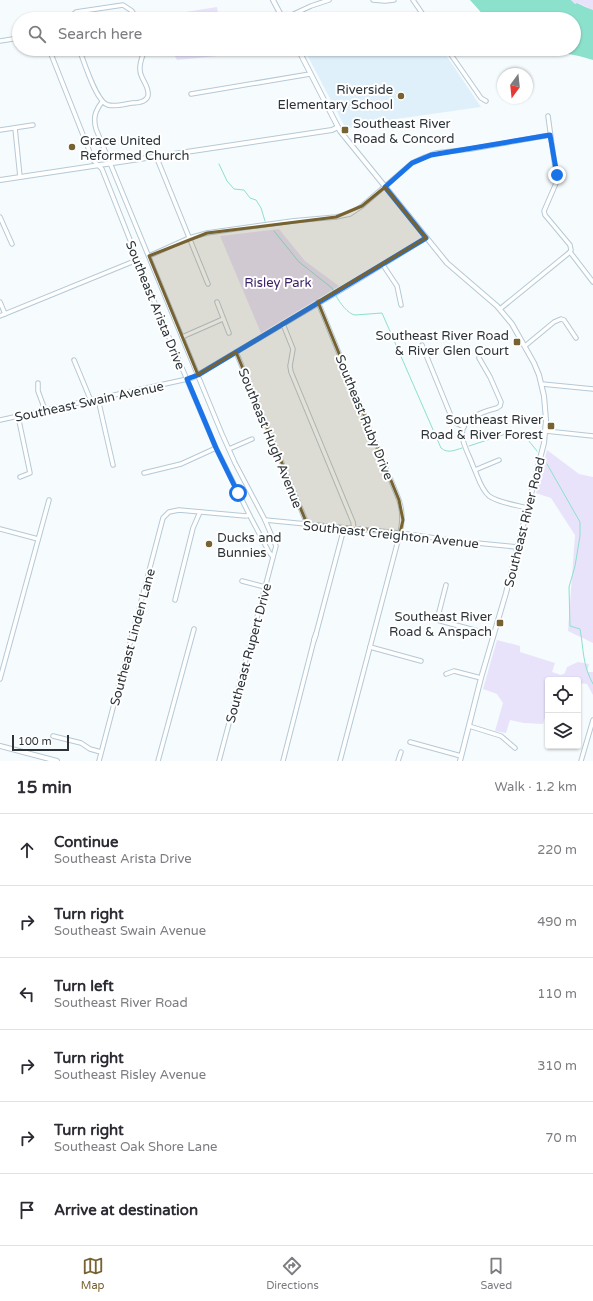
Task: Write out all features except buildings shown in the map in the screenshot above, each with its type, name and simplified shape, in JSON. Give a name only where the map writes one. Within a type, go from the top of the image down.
[{"type":"street","points":[[273,0],[279,12]]},
{"type":"street","points":[[298,12],[329,0]]},
{"type":"street","points":[[373,0],[385,2],[394,0]]},
{"type":"street","points":[[413,0],[421,12]]},
{"type":"street","points":[[76,12],[119,6],[129,8],[132,12]]},
{"type":"street","points":[[0,41],[12,39]]},
{"type":"street","name":"Southeast Arista Drive","points":[[52,56],[93,160],[102,168],[137,260],[216,448],[249,515],[273,557]]},
{"type":"street","points":[[82,56],[98,96],[102,102],[107,105],[114,106],[137,103],[144,101],[147,98],[147,88],[140,71],[140,63],[142,56]]},
{"type":"street","name":"Southeast River Road","points":[[301,56],[338,127],[426,238],[456,271],[500,308],[525,346],[537,369],[542,384],[545,402],[546,431],[528,508],[481,678],[461,759]]},
{"type":"street","points":[[452,56],[481,98],[486,101]]},
{"type":"street","points":[[191,94],[310,74]]},
{"type":"street","name":"Southeast Arista Drive","points":[[102,102],[95,113],[95,126],[228,449],[265,520],[276,546]]},
{"type":"street","points":[[548,116],[557,181],[544,211],[545,215],[570,245],[570,252],[593,282]]},
{"type":"street","points":[[0,130],[33,125]]},
{"type":"street","points":[[0,180],[332,130],[338,127]]},
{"type":"street","points":[[15,128],[20,177]]},
{"type":"street","points":[[149,256],[189,238],[207,232],[344,216],[362,206],[412,163],[431,155],[550,135]]},
{"type":"street","points":[[156,156],[208,284]]},
{"type":"street","points":[[0,219],[12,244]]},
{"type":"street","name":"Southeast Swain Avenue","points":[[0,420],[91,401],[187,379],[198,375],[426,238]]},
{"type":"street","points":[[500,308],[570,252]]},
{"type":"street","points":[[0,316],[137,260]]},
{"type":"street","points":[[383,265],[397,286],[401,304]]},
{"type":"street","points":[[0,302],[5,314]]},
{"type":"street","points":[[217,302],[229,333]]},
{"type":"street","name":"Southeast Ruby Drive","points":[[318,302],[399,499],[403,520],[340,761]]},
{"type":"street","points":[[182,337],[223,319]]},
{"type":"street","points":[[525,346],[554,322],[561,319],[564,320],[576,338]]},
{"type":"street","points":[[283,324],[293,348],[290,366],[291,372],[354,529]]},
{"type":"street","points":[[422,345],[451,416],[456,423],[464,427]]},
{"type":"street","name":"Southeast Hugh Avenue","points":[[236,352],[307,524]]},
{"type":"street","points":[[479,358],[501,402],[500,406],[473,416],[468,420],[462,433],[463,440],[482,487],[490,496],[498,500],[528,508]]},
{"type":"street","points":[[74,360],[91,401]]},
{"type":"street","points":[[38,383],[38,391],[45,410]]},
{"type":"street","points":[[542,384],[593,389]]},
{"type":"street","points":[[98,399],[113,465]]},
{"type":"street","points":[[18,416],[30,473],[20,476]]},
{"type":"street","points":[[546,431],[593,436]]},
{"type":"street","points":[[228,449],[252,439]]},
{"type":"street","points":[[144,472],[181,464],[216,448]]},
{"type":"street","points":[[475,470],[499,460]]},
{"type":"street","points":[[0,679],[49,500]]},
{"type":"street","name":"Southeast Linden Lane","points":[[99,761],[163,518],[175,510],[200,512]]},
{"type":"street","points":[[174,600],[193,528],[200,512],[249,515]]},
{"type":"street","name":"Southeast Creighton Avenue","points":[[265,520],[400,533],[456,541],[517,547]]},
{"type":"street","points":[[283,761],[344,528]]},
{"type":"street","points":[[0,529],[38,539]]},
{"type":"street","name":"Southeast Rupert Drive","points":[[219,761],[276,546]]},
{"type":"street","points":[[242,581],[265,587]]},
{"type":"street","points":[[446,586],[437,620],[494,635]]},
{"type":"street","points":[[158,761],[194,629]]},
{"type":"street","points":[[370,647],[421,661]]},
{"type":"street","points":[[446,674],[454,671],[481,678]]},
{"type":"street","points":[[581,761],[593,720]]},
{"type":"street","points":[[469,726],[501,736],[515,748]]},
{"type":"street","points":[[53,736],[82,743],[90,749],[101,752]]},
{"type":"street","points":[[587,741],[593,743]]},
{"type":"street","points":[[410,742],[461,759]]},
{"type":"street","points":[[0,746],[57,761]]},
{"type":"street","points":[[398,761],[401,752]]},
{"type":"highlighted area","points":[[385,187],[426,238],[318,302],[399,500],[403,520],[400,533],[307,524],[236,352],[198,375],[149,256],[207,233],[336,217],[362,206]]},
{"type":"shaded area","points":[[470,0],[571,0],[575,4],[577,3],[593,10],[593,60],[579,56],[581,56],[581,12],[481,12]]},
{"type":"shaded area","name":"Riverside Elementary School","points":[[308,56],[447,56],[481,107],[382,121],[346,129]]},
{"type":"green space","points":[[571,0],[593,0],[593,10],[578,3],[575,4]]},
{"type":"green space","points":[[217,7],[218,12],[186,12]]},
{"type":"green space","points":[[175,56],[217,56],[177,60]]},
{"type":"green space","name":"Risley Park","points":[[279,229],[305,261],[339,286],[261,333],[220,236]]},
{"type":"green space","points":[[547,450],[579,474],[593,477],[593,643],[568,631],[575,535],[551,498],[536,493]]},
{"type":"green space","points":[[497,640],[520,646],[520,652],[555,663],[552,672],[561,675],[565,673],[567,667],[578,662],[589,664],[587,672],[593,672],[593,695],[587,684],[581,683],[581,677],[545,677],[545,718],[543,724],[524,723],[510,720],[506,733],[495,731],[503,703],[497,694],[483,689]]},
{"type":"waterway","points":[[219,164],[227,181],[234,189],[244,190],[250,198],[256,200],[261,208],[265,221]]},
{"type":"waterway","points":[[274,231],[299,262],[333,290]]},
{"type":"waterway","points":[[336,296],[344,308],[352,314],[382,313],[441,448],[446,451],[462,448]]},
{"type":"waterway","points":[[469,446],[515,431],[524,435],[537,451]]},
{"type":"waterway","points":[[547,464],[580,522],[580,536],[575,566],[569,587],[570,626],[580,629],[585,663],[589,677],[593,684]]},
{"type":"place","name":"Riverside Elementary School","points":[[401,96]]},
{"type":"place","name":"Southeast River Road & Concord","points":[[345,130]]},
{"type":"place","name":"Grace United Reformed Church","points":[[72,147]]},
{"type":"place","name":"Southeast River Road & River Glen Court","points":[[517,342]]},
{"type":"place","name":"Southeast River Road & River Forest","points":[[551,426]]},
{"type":"place","name":"Ducks and Bunnies","points":[[209,544]]},
{"type":"place","name":"Southeast River Road & Anspach","points":[[500,623]]},
{"type":"route","points":[[238,493],[216,448],[187,379],[198,375],[426,238],[385,187],[412,163],[436,154],[550,135],[557,175]]}]
